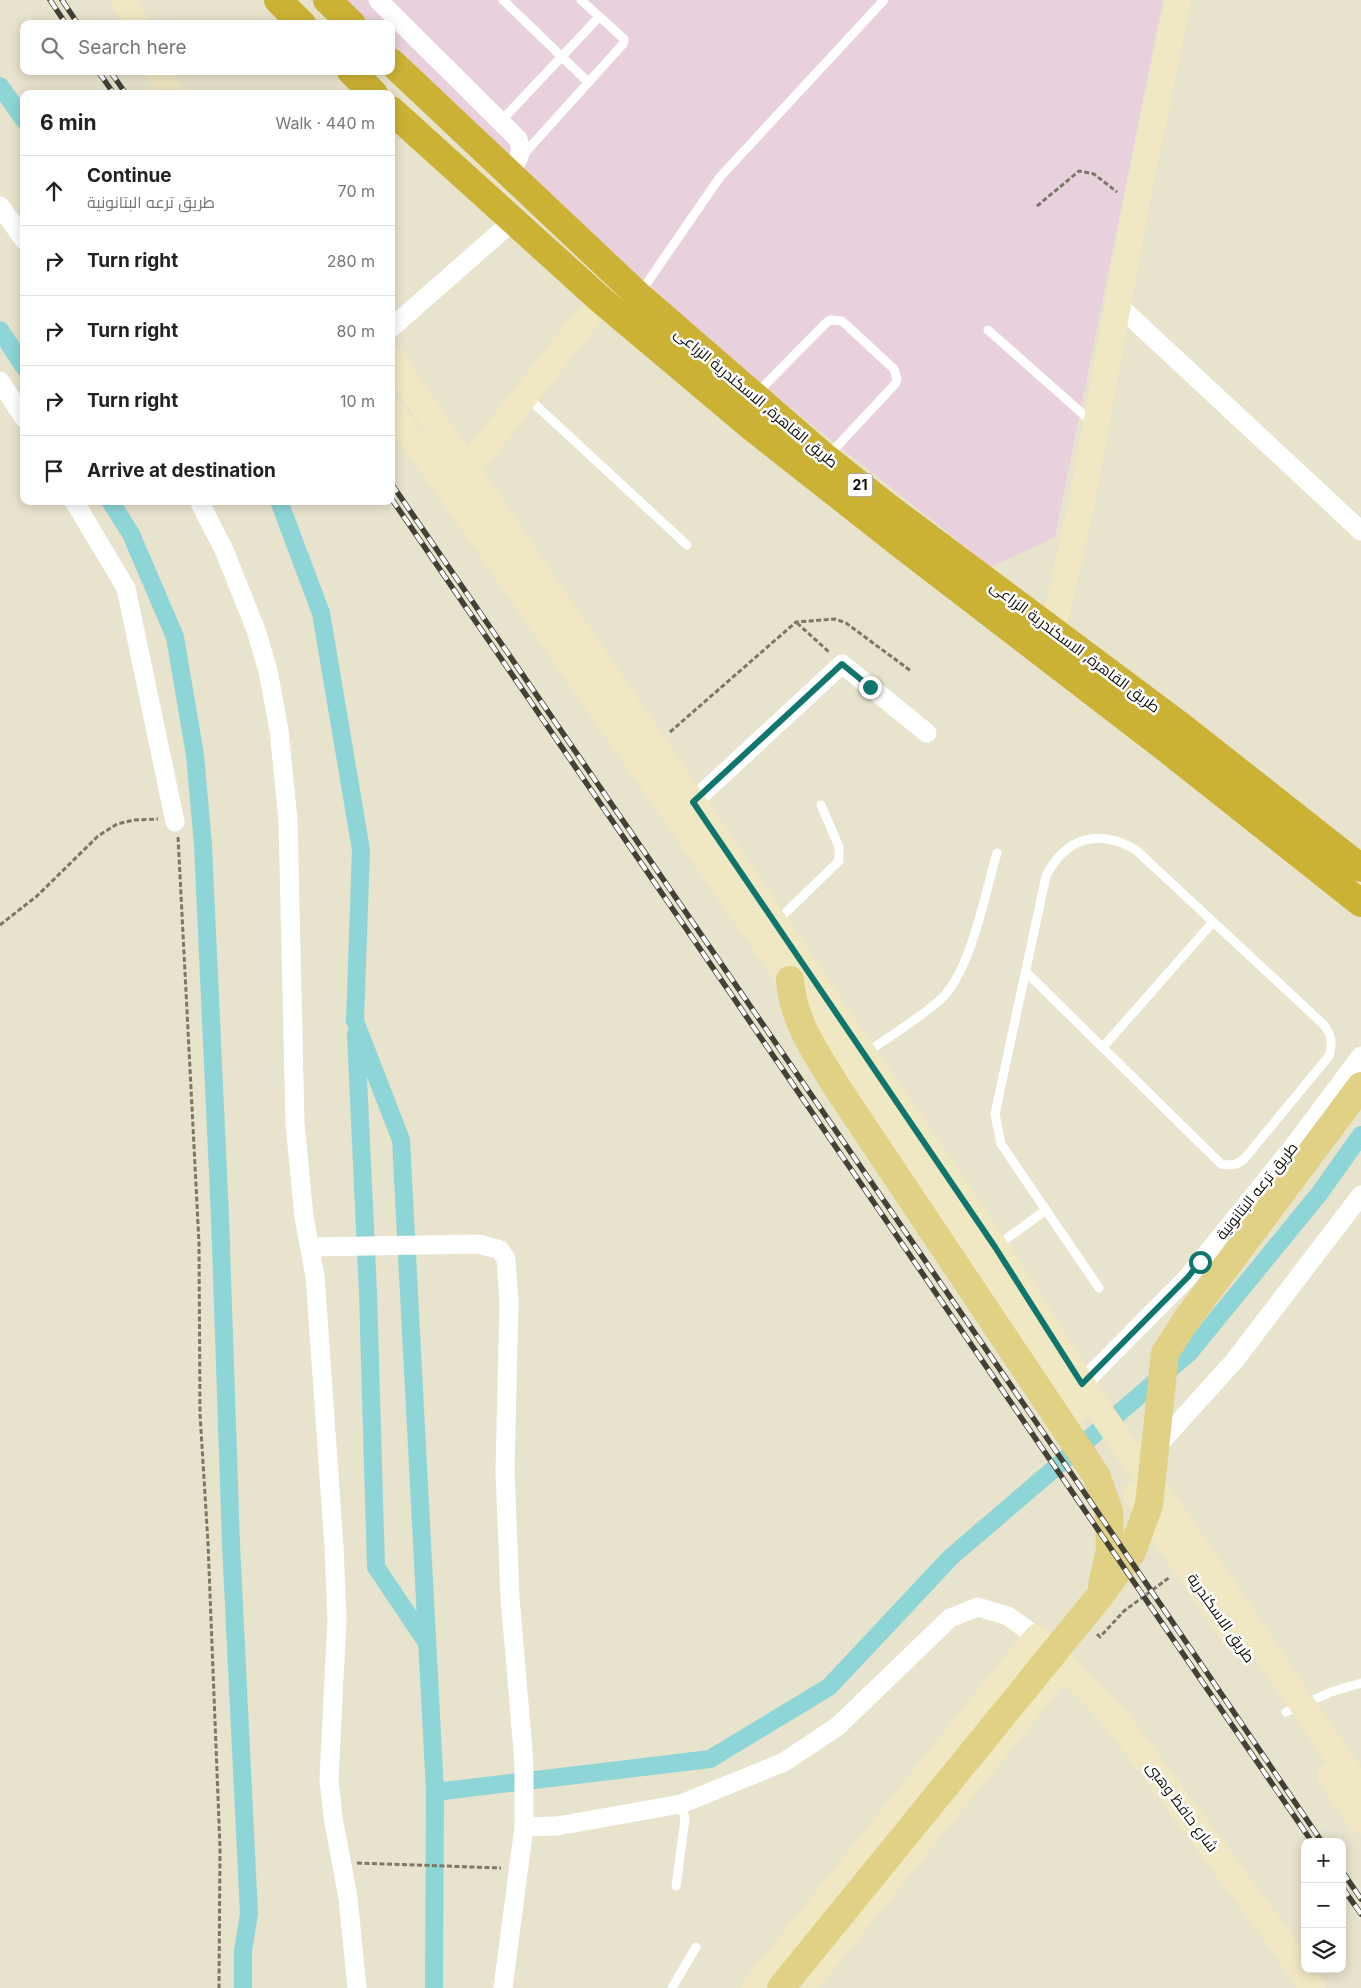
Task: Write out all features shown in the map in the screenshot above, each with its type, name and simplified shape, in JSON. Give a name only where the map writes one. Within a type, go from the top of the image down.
[{"type":"highway","points":[[278,0],[298,20]]},
{"type":"highway","points":[[327,0],[348,20]]},
{"type":"highway","name":"طريق القاهرة, الاسكندرية الزراعى","points":[[395,65],[513,166],[638,296],[826,458],[885,505],[1182,727],[1361,868]]},
{"type":"highway","points":[[355,75],[370,90]]},
{"type":"highway","name":"طريق القاهرة, الاسكندرية الزراعى","points":[[395,114],[600,300],[752,428],[1046,658],[1168,750],[1361,903]]},
{"type":"main road","points":[[125,0],[134,20]]},
{"type":"main road","points":[[1046,658],[1054,630],[1081,506],[1136,206],[1178,0]]},
{"type":"main road","points":[[161,75],[169,90]]},
{"type":"main road","points":[[467,470],[619,277]]},
{"type":"main road","points":[[395,364],[995,1247],[1086,1401]]},
{"type":"main road","points":[[395,415],[457,499],[790,980],[1086,1401]]},
{"type":"main road","points":[[790,980],[793,1004],[801,1026],[838,1089],[1096,1475],[1109,1511],[1110,1530],[1110,1550],[1099,1597]]},
{"type":"main road","points":[[781,1988],[1099,1597],[1132,1552],[1149,1505],[1165,1354],[1187,1319],[1361,1086]]},
{"type":"main road","name":"طريق الاسكندرية","points":[[1086,1401],[1114,1446],[1294,1708],[1361,1790]]},
{"type":"main road","name":"طريق الاسكندرية","points":[[1114,1446],[1139,1467],[1294,1708],[1361,1821]]},
{"type":"main road","points":[[755,1988],[1037,1637]]},
{"type":"main road","name":"شارع حافظ وهبى","points":[[1037,1637],[1116,1719],[1281,1940],[1314,1988]]},
{"type":"main road","points":[[802,1988],[1063,1665]]},
{"type":"street","points":[[378,0],[518,139],[521,148],[513,166]]},
{"type":"street","points":[[0,206],[20,234]]},
{"type":"street","points":[[395,325],[514,221]]},
{"type":"street","points":[[1118,305],[1361,531]]},
{"type":"street","points":[[0,381],[20,412]]},
{"type":"street","points":[[76,505],[126,588],[175,822]]},
{"type":"street","points":[[201,505],[227,557],[256,630],[268,672],[279,730],[288,820],[295,1123],[303,1207],[315,1276],[330,1464],[337,1618],[329,1766],[334,1817],[348,1898],[357,1988]]},
{"type":"street","points":[[693,802],[842,664],[927,733]]},
{"type":"street","name":"طريق ترعه البتانونية","points":[[1086,1401],[1296,1143],[1361,1056]]},
{"type":"street","points":[[1139,1467],[1235,1360],[1361,1195]]},
{"type":"street","points":[[311,1247],[479,1244],[500,1250],[507,1266],[509,1303],[505,1470],[510,1597],[524,1763],[524,1827],[503,1988]]},
{"type":"street","points":[[524,1827],[557,1826],[681,1804],[784,1762],[838,1726],[950,1618],[978,1607],[1008,1616],[1037,1637]]},
{"type":"lane","points":[[503,0],[588,82]]},
{"type":"lane","points":[[513,166],[624,42],[581,0]]},
{"type":"lane","points":[[638,296],[720,178],[884,0]]},
{"type":"lane","points":[[501,121],[598,17]]},
{"type":"lane","points":[[754,397],[826,323],[836,319],[842,321],[894,369],[897,379],[826,458]]},
{"type":"lane","points":[[988,330],[1095,425]]},
{"type":"lane","points":[[526,396],[686,545]]},
{"type":"lane","points":[[775,923],[839,861],[839,847],[821,805]]},
{"type":"lane","points":[[1026,972],[1221,1164],[1230,1166],[1240,1163],[1245,1158],[1329,1056],[1332,1045],[1330,1034],[1323,1024],[1136,850],[1123,842],[1108,838],[1092,838],[1077,842],[1064,850],[1053,862],[1046,876],[995,1114],[996,1125],[1001,1144],[1099,1288]]},
{"type":"lane","points":[[864,1055],[942,998],[953,984],[968,952],[997,853]]},
{"type":"lane","points":[[1103,1047],[1213,922]]},
{"type":"lane","points":[[995,1247],[1046,1210]]},
{"type":"lane","points":[[1294,1708],[1331,1692],[1361,1683]]},
{"type":"lane","points":[[676,1886],[685,1819],[681,1804]]},
{"type":"lane","points":[[672,1988],[696,1947]]},
{"type":"path","points":[[1036,206],[1079,171],[1094,174],[1136,206]]},
{"type":"path","points":[[654,746],[796,622],[834,619],[846,623],[911,672]]},
{"type":"path","points":[[796,622],[842,664]]},
{"type":"path","points":[[0,925],[37,896],[98,836],[117,824],[167,819],[175,822],[178,829],[199,1243],[200,1414],[220,1838],[219,1988]]},
{"type":"path","points":[[1100,1637],[1124,1611],[1172,1576]]},
{"type":"path","points":[[342,1862],[520,1869]]},
{"type":"shaded area","points":[[337,0],[1163,0],[1055,537],[991,567],[656,301],[395,56],[395,20],[358,20]]},
{"type":"waterway","points":[[0,86],[20,114]]},
{"type":"waterway","points":[[0,330],[20,361]]},
{"type":"waterway","points":[[113,505],[131,534],[175,637],[195,755],[203,845],[220,1217],[231,1544],[249,1914],[243,1951],[243,1988]]},
{"type":"waterway","points":[[280,505],[321,613],[361,850],[355,1021],[401,1140],[435,1792],[434,1988]]},
{"type":"waterway","points":[[356,1035],[368,1293],[376,1567],[427,1643]]},
{"type":"waterway","points":[[435,1792],[710,1759],[829,1687],[951,1557],[1189,1353],[1319,1194],[1361,1135]]},
{"type":"railway","points":[[50,0],[63,20]]},
{"type":"railway","points":[[62,0],[75,20]]},
{"type":"railway","points":[[101,75],[111,90]]},
{"type":"railway","points":[[113,75],[123,90]]},
{"type":"railway","points":[[395,489],[1319,1838]]},
{"type":"railway","points":[[395,504],[1309,1838]]},
{"type":"railway","points":[[1346,1877],[1361,1899]]},
{"type":"railway","points":[[1346,1893],[1361,1914]]},
{"type":"route","points":[[870,687],[842,664],[693,802],[995,1247],[1082,1384],[1188,1277],[1200,1262]]}]
